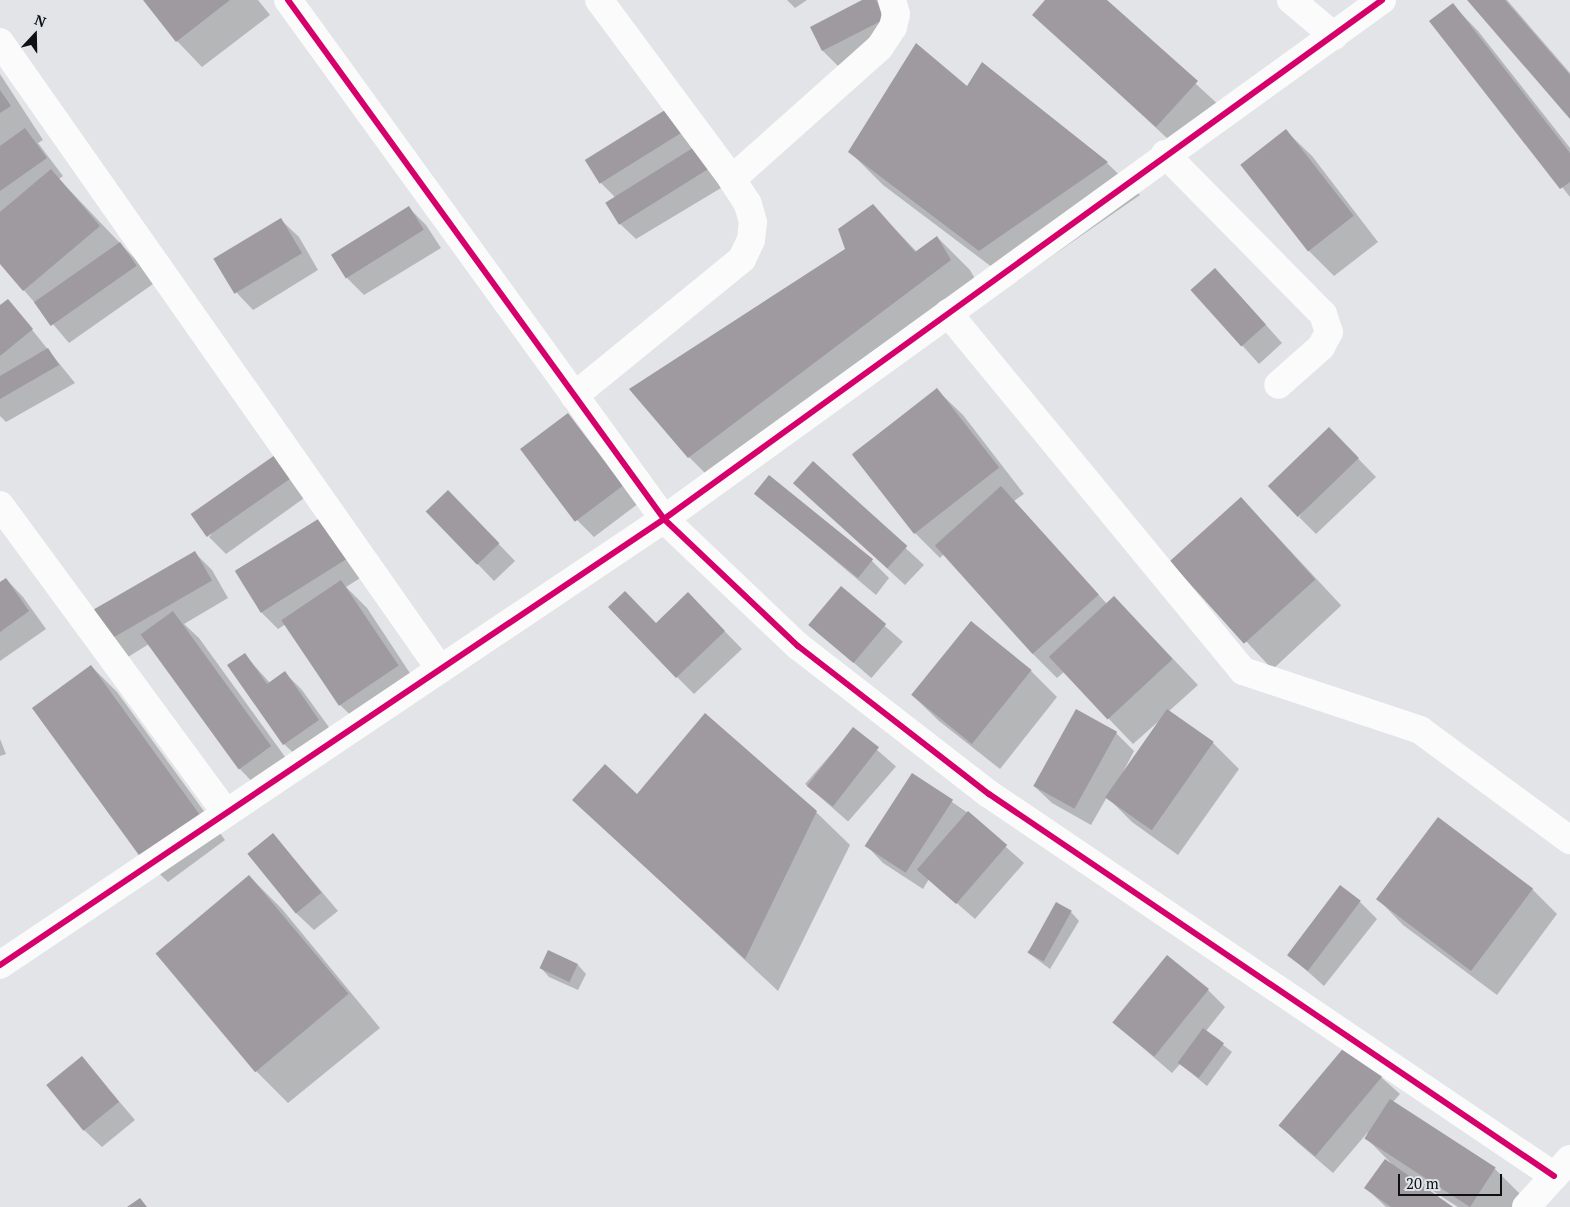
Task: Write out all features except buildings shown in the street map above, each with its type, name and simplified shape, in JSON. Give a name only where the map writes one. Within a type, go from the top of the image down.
[{"type":"street","points":[[288,0],[664,519],[798,646],[989,794],[1562,1167],[1526,1207]]},
{"type":"street","points":[[574,396],[742,258],[751,240],[753,222],[748,204],[732,179],[599,0]]},
{"type":"street","points":[[732,179],[880,47],[893,27],[896,14],[892,0]]},
{"type":"street","points":[[1291,0],[1334,36]]},
{"type":"street","points":[[0,965],[664,519],[1165,154],[1334,36],[1382,0]]},
{"type":"street","points":[[0,42],[440,669]]},
{"type":"street","points":[[1165,154],[1324,314],[1329,332],[1321,347],[1278,386]]},
{"type":"street","points":[[948,313],[1243,671],[1420,730],[1570,840]]},
{"type":"street","points":[[0,505],[226,813]]},
{"type":"cycle path","points":[[288,0],[664,519],[798,646],[989,794],[1554,1176]]},
{"type":"cycle path","points":[[0,965],[664,519],[1382,0]]}]
